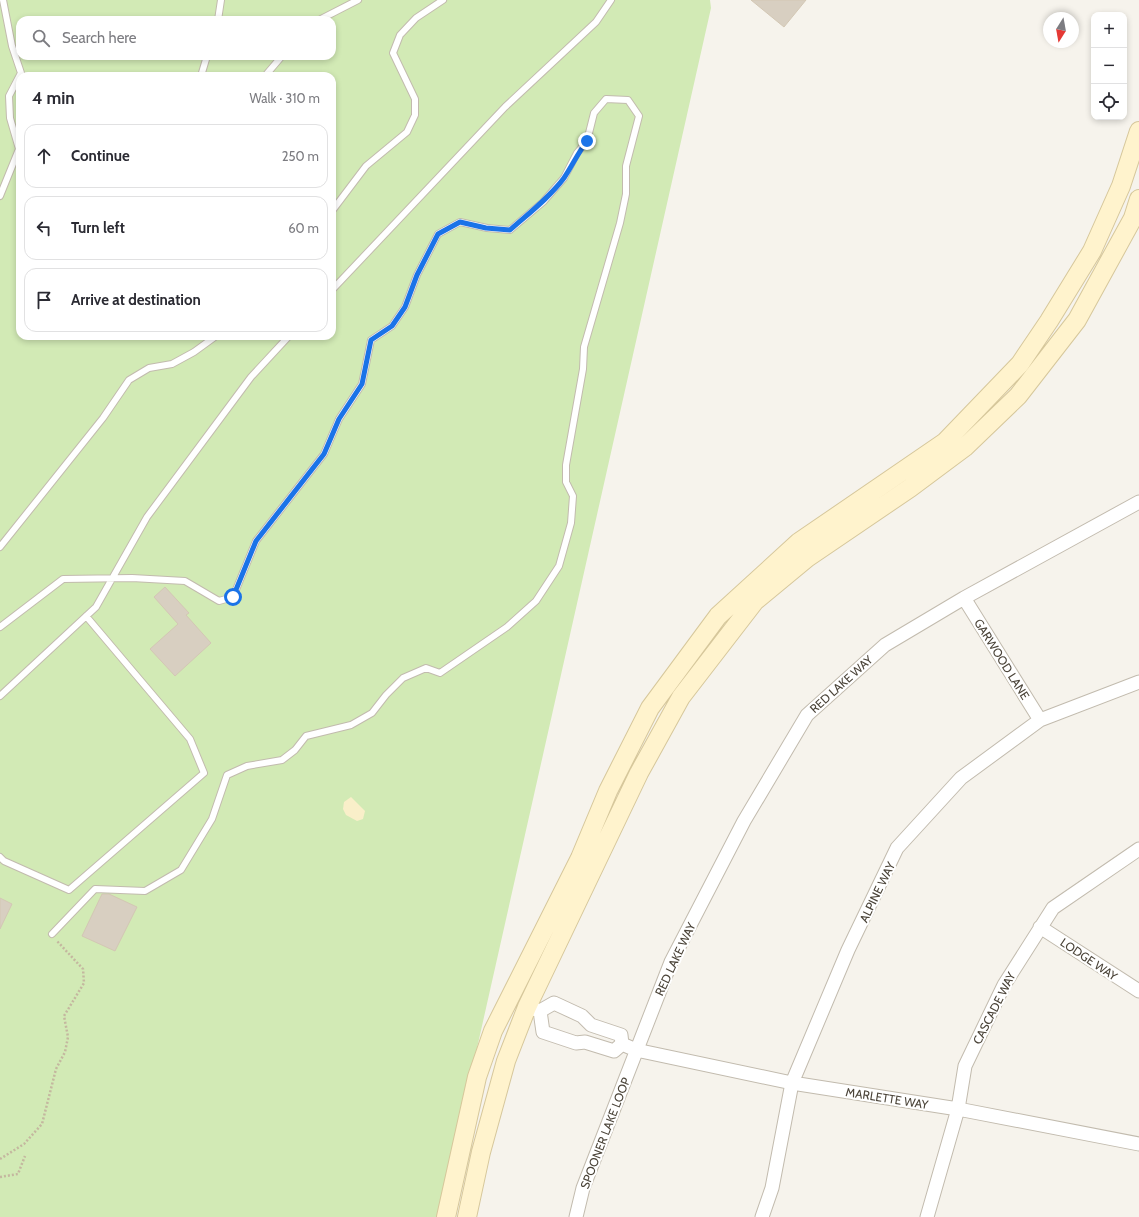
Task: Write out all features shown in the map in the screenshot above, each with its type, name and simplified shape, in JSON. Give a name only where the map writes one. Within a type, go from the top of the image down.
[{"type":"main road","points":[[446,1217],[478,1077],[493,1031],[580,858],[608,791],[650,708],[718,616],[799,542],[945,442],[1020,364],[1049,321],[1092,251],[1121,186],[1139,131]]},
{"type":"main road","points":[[467,1217],[481,1152],[506,1061],[534,1009],[639,773],[686,691],[755,601],[807,558],[910,488],[965,447],[1018,396],[1077,320],[1133,218],[1139,199]]},
{"type":"main road","points":[[509,999],[534,1009]]},
{"type":"street","name":"RED LAKE WAY","points":[[636,1050],[679,948],[744,821],[807,715],[885,645],[964,598],[1139,502]]},
{"type":"street","name":"GARWOOD LANE","points":[[964,598],[1040,720]]},
{"type":"street","name":"ALPINE WAY","points":[[762,1217],[772,1188],[792,1083],[848,950],[898,848],[961,778],[1040,720],[1139,682]]},
{"type":"street","name":"CASCADE WAY","points":[[927,1217],[958,1109],[965,1066],[1004,984],[1040,926],[1054,908],[1139,848]]},
{"type":"street","name":"LODGE WAY","points":[[1040,926],[1139,991]]},
{"type":"street","points":[[554,1003],[582,1016],[591,1025],[621,1035],[622,1044],[614,1051],[586,1042],[576,1043],[543,1032],[534,1009],[554,1003]]},
{"type":"street","points":[[586,1042],[591,1025]]},
{"type":"street","name":"MARLETTE WAY","points":[[622,1044],[636,1050],[792,1083],[958,1109],[1139,1144]]},
{"type":"street","name":"SPOONER LAKE LOOP","points":[[576,1217],[583,1188],[636,1050]]},
{"type":"lane","points":[[3,0],[12,46],[16,58]]},
{"type":"lane","points":[[219,16],[221,0]]},
{"type":"lane","points":[[327,16],[358,0]]},
{"type":"lane","points":[[336,206],[366,166],[407,132],[415,115],[415,99],[393,53],[400,35],[416,18],[443,0]]},
{"type":"lane","points":[[336,286],[505,107],[596,22],[611,0]]},
{"type":"lane","points":[[17,60],[21,72]]},
{"type":"lane","points":[[202,72],[206,60]]},
{"type":"lane","points":[[268,72],[279,60]]},
{"type":"lane","points":[[16,83],[9,96],[10,118],[16,139]]},
{"type":"lane","points":[[0,627],[62,579],[112,578],[185,581],[218,601],[233,597],[256,541],[324,454],[339,419],[362,384],[371,340],[392,326],[405,307],[417,275],[438,234],[460,222],[486,228],[510,230],[542,202],[564,178],[577,153],[587,141],[594,114],[606,99],[628,100],[639,116],[626,166],[626,194],[620,223],[584,347],[583,369],[566,465],[566,482],[573,496],[571,523],[559,566],[536,601],[507,627],[440,673],[426,668],[403,678],[386,695],[372,713],[362,719],[351,725],[306,736],[295,750],[282,760],[247,766],[227,775],[212,819],[181,870],[145,891],[95,889],[52,934]]},
{"type":"lane","points":[[0,196],[16,156]]},
{"type":"lane","points":[[0,547],[103,418],[128,380],[148,368],[172,364],[194,352],[210,340]]},
{"type":"lane","points":[[0,696],[96,607],[146,517],[250,376],[285,340]]},
{"type":"lane","points":[[0,856],[4,861],[69,890],[204,773],[190,740],[86,616]]},
{"type":"path","points":[[0,1159],[24,1144],[42,1124],[56,1068],[65,1052],[68,1037],[64,1016],[84,983],[83,969],[64,951],[52,934]]},
{"type":"path","points":[[0,1178],[18,1174],[25,1156]]},
{"type":"green space","points":[[0,0],[710,0],[711,8],[439,1217],[0,1217]]},
{"type":"sand","points":[[351,797],[365,811],[363,819],[357,821],[346,815],[343,809],[344,802]]},
{"type":"building","points":[[751,0],[806,0],[784,27]]},
{"type":"building","points":[[165,587],[189,613],[186,615],[211,643],[175,676],[150,649],[178,624],[154,597]]},
{"type":"building","points":[[102,894],[109,894],[137,907],[115,951],[82,936]]},
{"type":"building","points":[[0,898],[12,904],[0,929]]},
{"type":"route","points":[[233,597],[237,584],[256,541],[324,454],[339,419],[362,384],[366,358],[371,340],[392,326],[405,307],[417,275],[427,259],[438,234],[460,222],[486,228],[510,230],[542,202],[564,178],[577,153],[587,141]]}]
